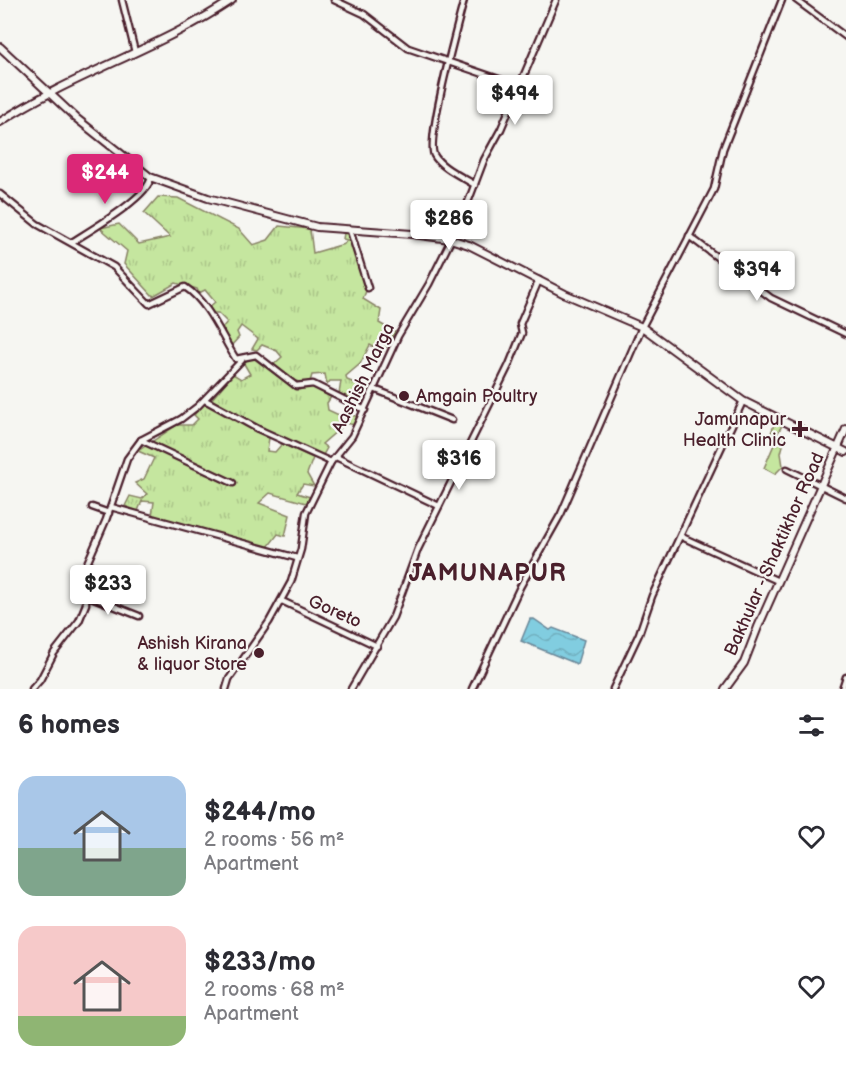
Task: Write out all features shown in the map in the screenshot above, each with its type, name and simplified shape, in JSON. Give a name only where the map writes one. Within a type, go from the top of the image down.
[{"type":"street","points":[[122,0],[135,52]]},
{"type":"street","points":[[0,122],[50,93],[167,38],[231,0]]},
{"type":"street","points":[[334,0],[364,14],[408,48],[519,86]]},
{"type":"street","points":[[464,0],[447,62],[432,150],[440,163],[475,185]]},
{"type":"street","name":"Aashish Marga","points":[[226,689],[229,679],[282,601],[291,582],[306,513],[331,462],[352,436],[398,335],[429,284],[556,0]]},
{"type":"street","points":[[472,689],[520,587],[561,514],[642,327],[714,189],[723,149],[782,0]]},
{"type":"street","points":[[796,0],[846,36]]},
{"type":"street","points":[[0,47],[50,93],[151,177],[245,208],[317,226],[450,239],[469,245],[538,280],[642,327],[743,401],[846,452]]},
{"type":"street","points":[[71,242],[124,208],[148,185],[151,177]]},
{"type":"street","points":[[0,194],[37,224],[114,267],[149,304],[185,287],[191,291],[210,315],[236,359],[242,360],[256,356],[296,386],[313,384],[365,410]]},
{"type":"street","points":[[350,230],[369,288]]},
{"type":"street","points":[[689,236],[771,298],[846,334]]},
{"type":"street","points":[[351,689],[393,616],[418,549],[509,365],[522,333],[520,324],[538,280]]},
{"type":"street","points":[[32,689],[40,680],[54,653],[79,621],[86,604],[84,578],[86,566],[110,510],[127,459],[141,440],[181,419],[205,400],[242,360]]},
{"type":"street","points":[[374,389],[452,420]]},
{"type":"street","points":[[205,400],[258,429],[331,462]]},
{"type":"street","points":[[614,689],[639,634],[652,596],[682,537],[743,401]]},
{"type":"street","name":"Bakhular - Shaktikhor Road","points":[[725,689],[744,663],[846,429]]},
{"type":"street","points":[[141,440],[233,483]]},
{"type":"street","points":[[336,457],[439,506]]},
{"type":"street","points":[[788,469],[846,498]]},
{"type":"street","points":[[92,507],[297,558]]},
{"type":"street","points":[[682,537],[778,581]]},
{"type":"street","points":[[86,566],[127,574]]},
{"type":"street","points":[[86,595],[139,616]]},
{"type":"street","name":"Goreto","points":[[282,601],[377,646]]},
{"type":"street","points":[[842,689],[846,677]]},
{"type":"green space","points":[[158,197],[178,198],[239,229],[253,245],[268,240],[279,226],[310,229],[313,253],[344,244],[347,240],[343,239],[344,233],[351,233],[366,291],[363,299],[381,310],[379,323],[395,332],[383,352],[370,345],[360,364],[346,376],[347,380],[362,386],[354,400],[339,394],[341,381],[330,381],[327,385],[325,374],[312,375],[310,382],[305,383],[290,378],[273,365],[282,357],[277,351],[262,345],[257,350],[252,349],[258,339],[241,326],[237,332],[239,337],[231,346],[222,328],[227,322],[218,313],[210,313],[208,308],[215,302],[205,290],[199,293],[197,289],[176,283],[153,296],[124,264],[127,251],[100,228],[119,224],[139,244],[170,237],[144,213]]},
{"type":"green space","points":[[253,358],[292,387],[299,390],[311,386],[331,397],[327,403],[328,410],[343,417],[349,414],[358,417],[354,425],[346,423],[322,444],[327,448],[323,455],[301,448],[211,400],[233,374],[241,379],[250,374],[243,362]]},
{"type":"green space","points":[[205,402],[269,438],[267,451],[275,452],[282,444],[313,458],[307,474],[314,486],[303,484],[297,493],[310,497],[306,503],[270,493],[259,503],[290,515],[285,536],[278,534],[268,547],[152,516],[154,502],[142,501],[138,511],[125,506],[130,496],[142,499],[147,494],[135,483],[144,479],[154,458],[138,451],[177,425],[192,425],[198,419],[194,415]]},
{"type":"green space","points":[[775,422],[783,424],[777,434],[785,438],[781,453],[783,466],[775,474],[764,468],[776,440],[770,436]]},
{"type":"water","points":[[530,619],[534,619],[550,630],[553,628],[584,640],[577,664],[521,641]]},
{"type":"place","name":"Amgain Poultry","points":[[404,396]]},
{"type":"place","name":"Jamunapur Health Clinic","points":[[800,429]]},
{"type":"place","name":"Ashish Kirana & liquor Store","points":[[259,653]]},
{"type":"district","name":"JAMUNAPUR","points":[[488,573]]}]
